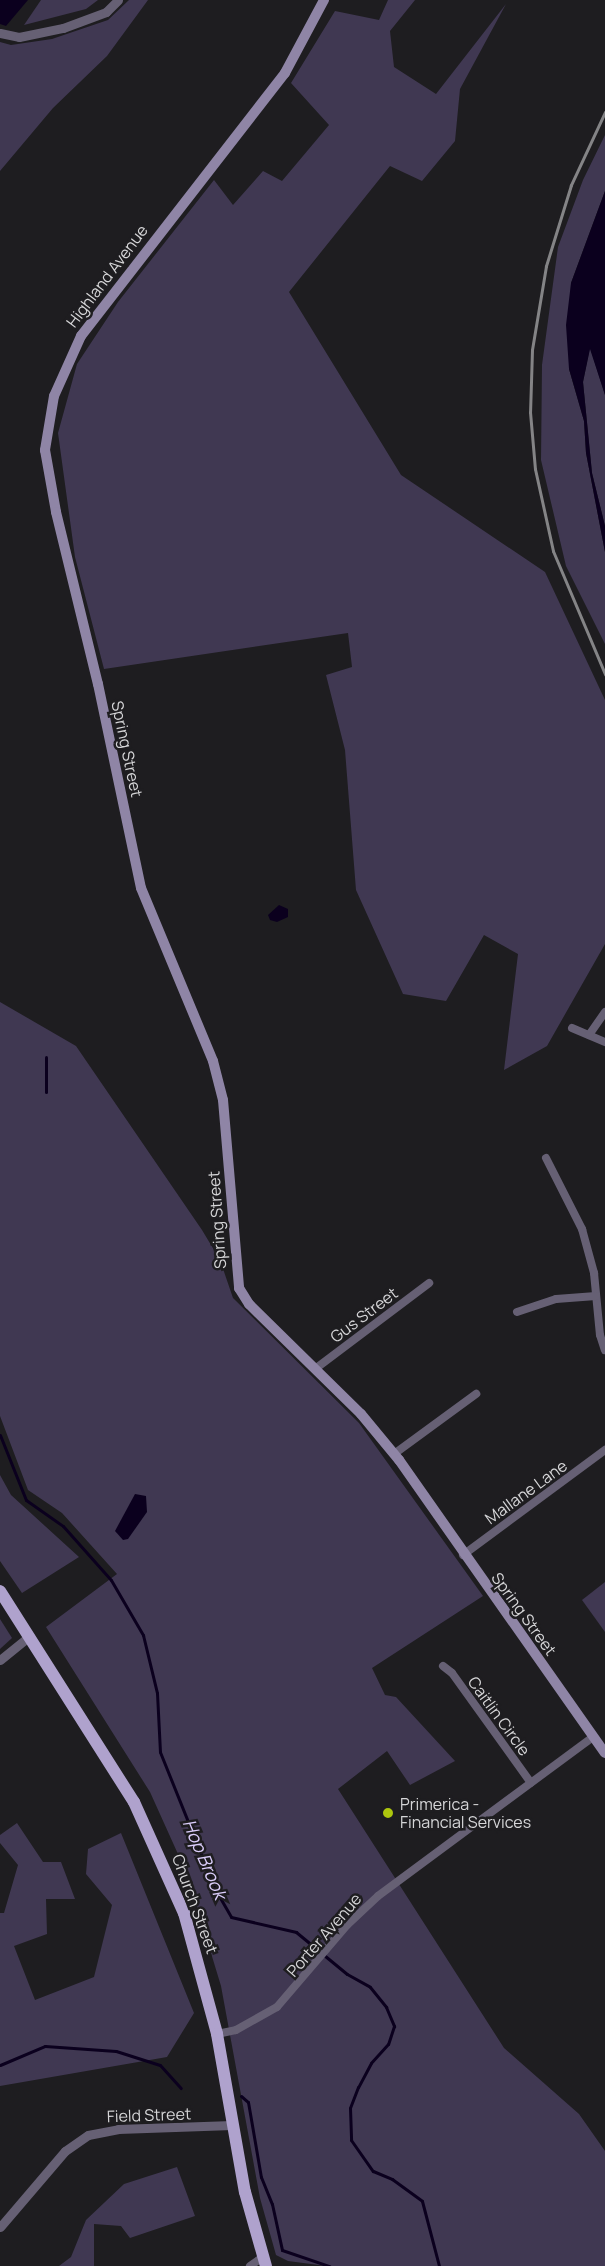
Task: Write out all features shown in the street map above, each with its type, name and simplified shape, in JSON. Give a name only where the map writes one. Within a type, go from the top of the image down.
[{"type":"main road","name":"Highland Avenue","points":[[98,684],[56,512],[45,450],[54,396],[81,336],[285,73],[324,0]]},
{"type":"main road","name":"Spring Street","points":[[98,684],[141,888],[213,1061],[223,1100],[239,1288],[249,1304],[361,1414],[394,1454],[463,1555],[605,1753]]},
{"type":"main road","name":"Church Street","points":[[0,1591],[147,1827],[184,1913],[217,2034],[232,2126],[265,2261]]},
{"type":"street","points":[[0,33],[19,37],[63,28],[106,12],[118,0]]},
{"type":"street","points":[[589,1035],[605,1012]]},
{"type":"street","points":[[572,1028],[605,1042]]},
{"type":"street","points":[[546,1158],[582,1229],[605,1350]]},
{"type":"street","name":"Gus Street","points":[[315,1369],[429,1283]]},
{"type":"street","points":[[517,1312],[556,1299],[596,1296]]},
{"type":"street","points":[[394,1454],[476,1394]]},
{"type":"street","name":"Mallane Lane","points":[[463,1555],[605,1450]]},
{"type":"street","points":[[0,1660],[30,1636]]},
{"type":"street","name":"Caitlin Circle","points":[[443,1666],[452,1673],[531,1783]]},
{"type":"street","name":"Porter Avenue","points":[[217,2034],[236,2030],[267,2014],[310,1970],[336,1938],[378,1896],[593,1737]]},
{"type":"street","name":"Field Street","points":[[0,2227],[65,2151],[88,2135],[118,2129],[232,2126]]},
{"type":"street","points":[[250,2266],[265,2261]]},
{"type":"shaded area","points":[[0,0],[28,0],[6,26],[0,24]]},
{"type":"shaded area","points":[[41,0],[98,0],[86,9],[24,25]]},
{"type":"shaded area","points":[[129,0],[148,0],[107,56],[53,108],[0,171],[0,42],[11,45],[52,39],[108,20]]},
{"type":"shaded area","points":[[388,0],[415,0],[390,31],[394,67],[436,94],[506,4],[460,89],[455,141],[422,181],[390,166],[289,292],[401,475],[545,572],[605,700],[605,944],[547,1046],[504,1070],[518,954],[484,935],[446,1001],[403,994],[356,890],[345,750],[326,675],[352,667],[348,633],[104,669],[75,557],[58,433],[77,364],[118,302],[214,180],[233,205],[263,171],[282,181],[329,125],[291,83],[335,11],[379,20]]},
{"type":"shaded area","points":[[605,135],[605,191],[571,283],[569,369],[584,421],[586,453],[605,552],[605,644],[566,566],[541,460],[542,365],[558,247],[583,180]]},
{"type":"shaded area","points":[[605,191],[605,395],[590,349],[583,382],[592,473],[605,526],[605,552],[586,453],[584,421],[569,369],[566,325],[571,283]]},
{"type":"shaded area","points":[[590,347],[605,395],[605,526],[592,473],[583,382]]},
{"type":"shaded area","points":[[279,905],[288,909],[288,917],[277,922],[270,920],[268,915]]},
{"type":"shaded area","points":[[0,1002],[76,1046],[202,1230],[220,1260],[233,1298],[359,1423],[483,1596],[372,1668],[385,1695],[396,1697],[455,1761],[410,1785],[387,1751],[338,1789],[504,2048],[579,2114],[605,2151],[605,2266],[326,2266],[288,2261],[276,2255],[260,2198],[221,1986],[187,1874],[150,1792],[46,1627],[117,1574],[62,1513],[28,1490],[0,1416]]},
{"type":"shaded area","points":[[0,1475],[11,1495],[79,1557],[22,1593],[0,1561]]},
{"type":"shaded area","points":[[135,1494],[146,1496],[147,1512],[128,1539],[123,1540],[115,1531]]},
{"type":"shaded area","points":[[605,1582],[605,1632],[582,1600]]},
{"type":"shaded area","points":[[0,1619],[12,1638],[0,1649]]},
{"type":"shaded area","points":[[17,1823],[43,1862],[61,1862],[75,1899],[46,1899],[47,1934],[14,1946],[35,2000],[94,1977],[112,1905],[86,1874],[88,1849],[121,1833],[194,2013],[167,2057],[0,2086],[0,1913],[4,1913],[18,1865],[0,1843],[0,1835]]},
{"type":"shaded area","points":[[177,2167],[195,2216],[130,2238],[121,2226],[94,2224],[94,2266],[59,2266],[71,2257],[86,2220],[124,2184]]},
{"type":"waterway","points":[[46,1057],[46,1092]]},
{"type":"waterway","name":"Hop Brook","points":[[0,1435],[26,1500],[63,1526],[111,1580],[143,1635],[157,1693],[160,1752],[215,1889],[231,1917],[296,1932],[347,1974],[370,1987],[386,2007],[394,2026],[388,2044],[371,2063],[350,2108],[351,2140],[373,2171],[392,2179],[422,2201],[439,2266]]},
{"type":"waterway","points":[[0,2065],[45,2046],[116,2051],[160,2065],[181,2088]]},
{"type":"waterway","points":[[241,2096],[248,2102],[261,2177],[272,2204],[282,2250],[329,2266]]},
{"type":"railway","points":[[605,112],[571,185],[546,266],[532,350],[530,412],[535,469],[553,551],[605,674]]},
{"type":"place","name":"Primerica - Financial Services","points":[[388,1813]]}]
